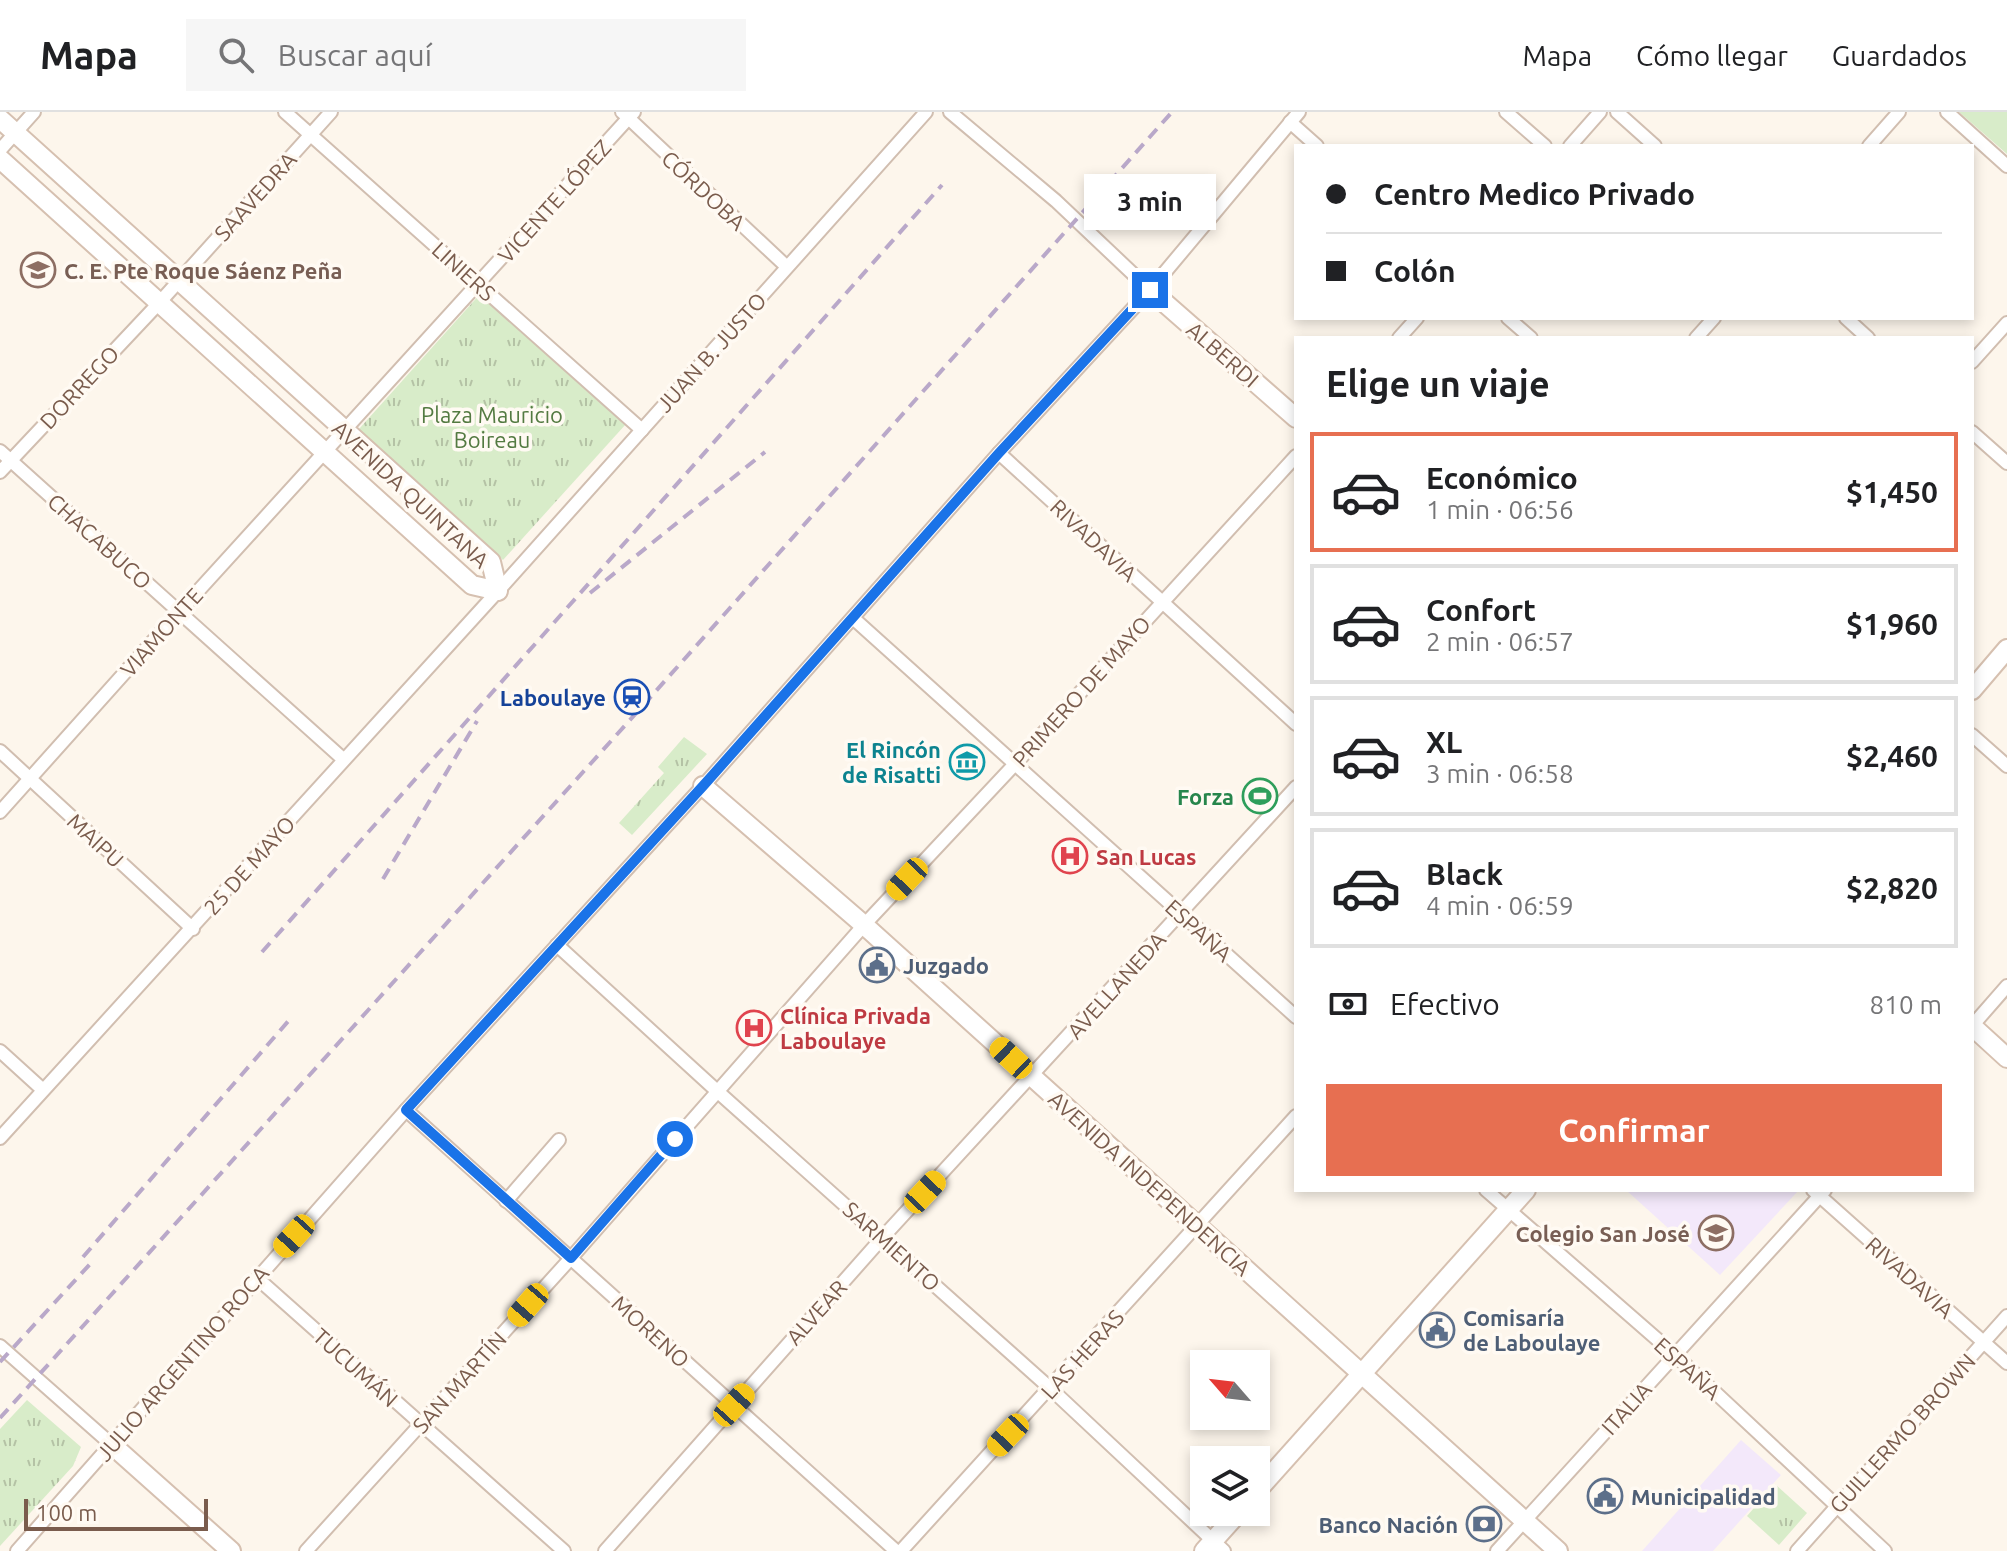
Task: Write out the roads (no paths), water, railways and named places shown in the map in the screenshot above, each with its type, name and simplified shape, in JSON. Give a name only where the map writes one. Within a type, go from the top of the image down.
[{"type":"main road","name":"AVENIDA QUINTANA","points":[[0,119],[491,562],[498,591],[472,585],[0,159]]},
{"type":"main road","name":"ALBERDI","points":[[1150,290],[1294,416]]},
{"type":"main road","points":[[1974,688],[2007,649]]},
{"type":"main road","name":"AVENIDA INDEPENDENCIA","points":[[703,786],[864,925],[1558,1551]]},
{"type":"main road","points":[[1974,1028],[2007,1058]]},
{"type":"main road","points":[[1270,1476],[1524,1192]]},
{"type":"main road","points":[[111,1444],[231,1551]]},
{"type":"main road","points":[[1214,1548],[1229,1526]]},
{"type":"street","points":[[0,150],[34,112]]},
{"type":"street","name":"LINIERS","points":[[285,112],[642,430]]},
{"type":"street","name":"SAAVEDRA","points":[[159,303],[331,112]]},
{"type":"street","name":"JUAN B. JUSTO","points":[[498,591],[926,112]]},
{"type":"street","points":[[950,112],[1059,203],[1150,290]]},
{"type":"street","points":[[1506,112],[1543,144]]},
{"type":"street","points":[[1572,144],[1600,112]]},
{"type":"street","points":[[1617,112],[1653,144]]},
{"type":"street","points":[[1871,144],[1899,112]]},
{"type":"street","points":[[1947,112],[2007,166]]},
{"type":"street","name":"CÓRDOBA","points":[[628,114],[787,267]]},
{"type":"street","name":"VICENTE LÓPEZ","points":[[345,431],[628,114]]},
{"type":"street","points":[[1295,117],[1315,144]]},
{"type":"street","name":"JULIO ARGENTINO ROCA","points":[[17,1551],[406,1110],[1150,290],[1295,117]]},
{"type":"street","name":"DORREGO","points":[[0,472],[5,456],[159,303]]},
{"type":"street","points":[[1401,336],[1415,320]]},
{"type":"street","points":[[1510,320],[1529,336]]},
{"type":"street","points":[[1698,336],[1712,320]]},
{"type":"street","points":[[1848,320],[1866,336]]},
{"type":"street","points":[[1974,360],[2007,323]]},
{"type":"street","name":"VIAMONTE","points":[[0,812],[345,431]]},
{"type":"street","points":[[1974,434],[2007,463]]},
{"type":"street","name":"RIVADAVIA","points":[[999,453],[1294,722]]},
{"type":"street","name":"CHACABUCO","points":[[5,456],[343,759]]},
{"type":"street","name":"PRIMERO DE MAYO","points":[[864,925],[1294,458]]},
{"type":"street","name":"25 DE MAYO","points":[[0,1138],[498,591]]},
{"type":"street","name":"ESPAÑA","points":[[853,618],[1294,1015]]},
{"type":"street","points":[[1974,737],[2007,766]]},
{"type":"street","name":"MAIPU","points":[[0,751],[193,929]]},
{"type":"street","name":"AVELLANEDA","points":[[1032,1077],[1294,789]]},
{"type":"street","name":"SAN MARTÍN","points":[[306,1551],[571,1258],[864,925]]},
{"type":"street","name":"SARMIENTO","points":[[557,945],[1051,1389],[1214,1548]]},
{"type":"street","points":[[1974,1024],[2007,986]]},
{"type":"street","points":[[0,1051],[43,1090]]},
{"type":"street","name":"ALVEAR","points":[[605,1551],[883,1237],[1032,1077]]},
{"type":"street","name":"MORENO","points":[[406,1110],[899,1551]]},
{"type":"street","name":"LAS HERAS","points":[[899,1551],[1051,1389],[1294,1118]]},
{"type":"street","points":[[506,1201],[559,1140]]},
{"type":"street","name":"ESPAÑA","points":[[1488,1192],[1674,1354],[1885,1551]]},
{"type":"street","name":"RIVADAVIA","points":[[1819,1192],[2007,1363]]},
{"type":"street","name":"ITALIA","points":[[1497,1551],[1819,1192]]},
{"type":"street","name":"TUCUMÁN","points":[[257,1278],[564,1551]]},
{"type":"street","name":"GUILLERMO BROWN","points":[[1797,1551],[2007,1316]]},
{"type":"street","points":[[0,1346],[111,1444]]},
{"type":"railway","points":[[0,1418],[639,710],[1172,112]]},
{"type":"railway","points":[[262,952],[942,185]]},
{"type":"railway","points":[[590,593],[765,452]]},
{"type":"railway","points":[[383,879],[477,721]]},
{"type":"railway","points":[[83,1257],[291,1018]]},
{"type":"railway","points":[[0,1362],[91,1263]]},
{"type":"place","name":"C. E. Pte Roque Sáenz Peña","points":[[38,270]]},
{"type":"place","name":"Laboulaye","points":[[632,697]]},
{"type":"place","name":"El Rincón de Risatti","points":[[967,762]]},
{"type":"place","name":"Forza","points":[[1260,796]]},
{"type":"place","name":"San Lucas","points":[[1070,856]]},
{"type":"place","name":"Juzgado","points":[[877,965]]},
{"type":"place","name":"Clínica Privada Laboulaye","points":[[754,1028]]},
{"type":"place","name":"Colegio San José","points":[[1716,1233]]},
{"type":"place","name":"Comisaría de Laboulaye","points":[[1437,1330]]},
{"type":"place","name":"Municipalidad","points":[[1605,1496]]},
{"type":"place","name":"Banco Nación","points":[[1484,1524]]},
{"type":"park label","name":"Plaza Mauricio Boireau","points":[[492,426]]}]
